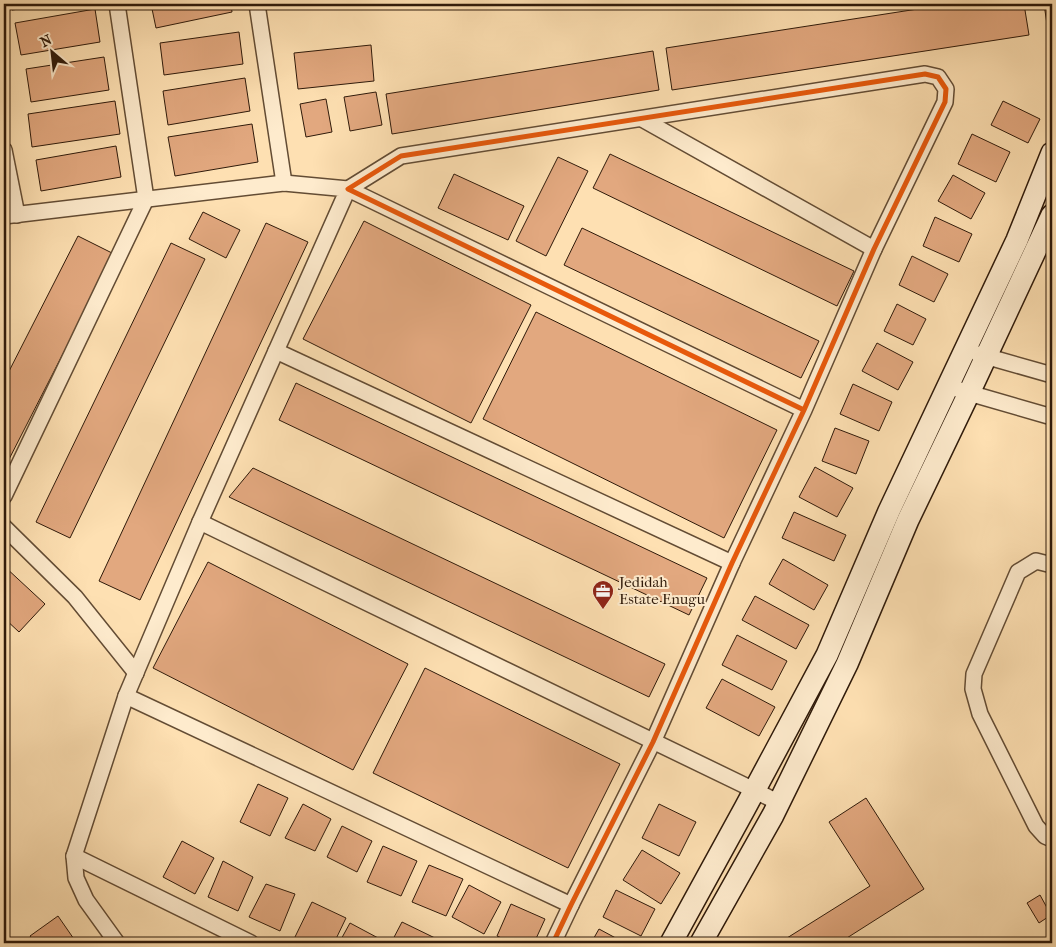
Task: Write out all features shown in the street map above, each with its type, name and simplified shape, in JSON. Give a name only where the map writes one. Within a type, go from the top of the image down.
[{"type":"street","points":[[4,496],[146,199],[117,4]]},
{"type":"street","points":[[257,4],[284,183]]},
{"type":"street","points":[[118,943],[86,900],[76,878],[74,856],[126,696],[200,522],[348,189],[401,156],[925,74],[938,77],[946,89],[945,102],[874,249],[804,410],[732,563],[653,742],[553,943]]},
{"type":"street","points":[[642,119],[874,249]]},
{"type":"street","points":[[4,150],[11,215],[284,183],[348,189],[804,410]]},
{"type":"street","points":[[671,943],[827,655],[889,511],[1017,240],[1052,153]]},
{"type":"street","points":[[701,943],[779,803],[847,664],[908,520],[1052,215]]},
{"type":"street","points":[[276,350],[732,563]]},
{"type":"street","points":[[965,350],[1052,376]]},
{"type":"street","points":[[948,386],[1052,417]]},
{"type":"street","points":[[200,522],[779,803]]},
{"type":"street","points":[[4,527],[75,597],[136,673]]},
{"type":"street","points":[[1052,565],[1036,561],[1018,572],[974,674],[973,689],[980,714],[1036,826],[1045,836],[1052,839]]},
{"type":"street","points":[[126,696],[571,905]]},
{"type":"street","points":[[74,856],[251,943]]},
{"type":"building","points":[[11,4],[56,4],[12,10]]},
{"type":"building","points":[[151,4],[231,4],[232,12],[156,28]]},
{"type":"building","points":[[950,4],[1024,4],[1029,35],[672,90],[666,48]]},
{"type":"building","points":[[1044,4],[1052,4],[1052,31],[1048,31]]},
{"type":"building","points":[[95,9],[100,42],[21,55],[15,23]]},
{"type":"building","points":[[239,32],[243,64],[164,75],[160,43]]},
{"type":"building","points":[[371,45],[374,81],[298,89],[294,53]]},
{"type":"building","points":[[653,51],[659,90],[392,134],[386,94]]},
{"type":"building","points":[[104,57],[109,90],[31,102],[26,69]]},
{"type":"building","points":[[245,78],[250,111],[168,125],[163,91]]},
{"type":"building","points":[[376,92],[382,125],[350,131],[344,97]]},
{"type":"building","points":[[326,99],[332,132],[306,137],[300,104]]},
{"type":"building","points":[[115,101],[120,134],[32,147],[28,114]]},
{"type":"building","points":[[1003,101],[1040,119],[1028,143],[991,125]]},
{"type":"building","points":[[252,124],[258,162],[175,176],[168,137]]},
{"type":"building","points":[[972,134],[1010,152],[996,182],[958,164]]},
{"type":"building","points":[[116,146],[121,177],[41,191],[36,160]]},
{"type":"building","points":[[610,154],[854,271],[837,306],[593,188]]},
{"type":"building","points":[[558,157],[588,171],[546,256],[516,241]]},
{"type":"building","points":[[454,174],[524,206],[508,240],[438,208]]},
{"type":"building","points":[[953,175],[985,193],[971,219],[938,201]]},
{"type":"building","points":[[203,212],[240,230],[226,258],[189,239]]},
{"type":"building","points":[[935,217],[972,234],[959,262],[923,246]]},
{"type":"building","points":[[364,221],[531,305],[471,423],[303,339]]},
{"type":"building","points":[[266,223],[308,242],[140,600],[99,581]]},
{"type":"building","points":[[582,228],[819,341],[801,378],[564,265]]},
{"type":"building","points":[[78,236],[114,254],[4,469],[4,381]]},
{"type":"building","points":[[171,243],[205,259],[70,538],[36,522]]},
{"type":"building","points":[[912,256],[948,274],[934,302],[899,285]]},
{"type":"building","points":[[897,304],[926,319],[913,345],[884,331]]},
{"type":"building","points":[[536,312],[777,430],[724,538],[483,419]]},
{"type":"building","points":[[877,343],[913,362],[898,390],[862,371]]},
{"type":"building","points":[[296,383],[707,578],[689,615],[279,420]]},
{"type":"building","points":[[853,384],[892,402],[879,431],[840,414]]},
{"type":"building","points":[[835,428],[869,441],[856,474],[822,461]]},
{"type":"building","points":[[815,467],[853,488],[837,517],[799,497]]},
{"type":"building","points":[[253,468],[665,664],[649,697],[229,497]]},
{"type":"building","points":[[794,512],[846,535],[834,561],[782,538]]},
{"type":"building","points":[[783,559],[828,585],[814,610],[769,584]]},
{"type":"building","points":[[208,562],[408,664],[353,770],[153,668]]},
{"type":"building","points":[[4,566],[45,604],[19,632],[4,618]]},
{"type":"building","points":[[755,596],[809,625],[796,649],[742,620]]},
{"type":"building","points":[[737,635],[787,661],[772,690],[722,665]]},
{"type":"building","points":[[425,668],[620,764],[568,868],[373,773]]},
{"type":"building","points":[[722,679],[775,707],[759,736],[706,708]]},
{"type":"building","points":[[258,784],[288,798],[270,836],[240,822]]},
{"type":"building","points":[[866,798],[924,889],[839,943],[779,943],[870,886],[829,822]]},
{"type":"building","points":[[303,804],[331,819],[315,851],[285,838]]},
{"type":"building","points":[[659,804],[696,822],[679,856],[642,838]]},
{"type":"building","points":[[342,826],[372,841],[357,872],[327,857]]},
{"type":"building","points":[[182,841],[214,858],[195,894],[163,877]]},
{"type":"building","points":[[383,846],[417,861],[401,896],[367,882]]},
{"type":"building","points":[[642,850],[680,873],[661,904],[623,880]]},
{"type":"building","points":[[223,861],[253,877],[238,911],[208,897]]},
{"type":"building","points":[[429,865],[463,879],[446,916],[412,902]]},
{"type":"building","points":[[266,884],[295,894],[280,931],[249,917]]},
{"type":"building","points":[[469,885],[501,902],[484,934],[452,917]]},
{"type":"building","points":[[616,890],[655,909],[641,936],[603,917]]},
{"type":"building","points":[[1040,895],[1051,915],[1039,923],[1027,903]]},
{"type":"building","points":[[312,902],[346,918],[334,943],[303,943],[294,939]]},
{"type":"building","points":[[511,904],[545,919],[534,943],[513,943],[497,936]]},
{"type":"building","points":[[58,916],[76,942],[35,943],[30,936]]},
{"type":"building","points":[[402,922],[437,939],[435,943],[391,943]]},
{"type":"building","points":[[350,923],[380,939],[377,943],[339,943]]},
{"type":"building","points":[[599,929],[625,943],[591,943]]},
{"type":"cycle path","points":[[553,943],[653,742],[732,563],[804,410],[874,249],[945,102],[946,89],[938,77],[925,74],[401,156],[348,189],[804,410]]},
{"type":"place","name":"Jedidah Estate Enugu","points":[[603,610]]}]
